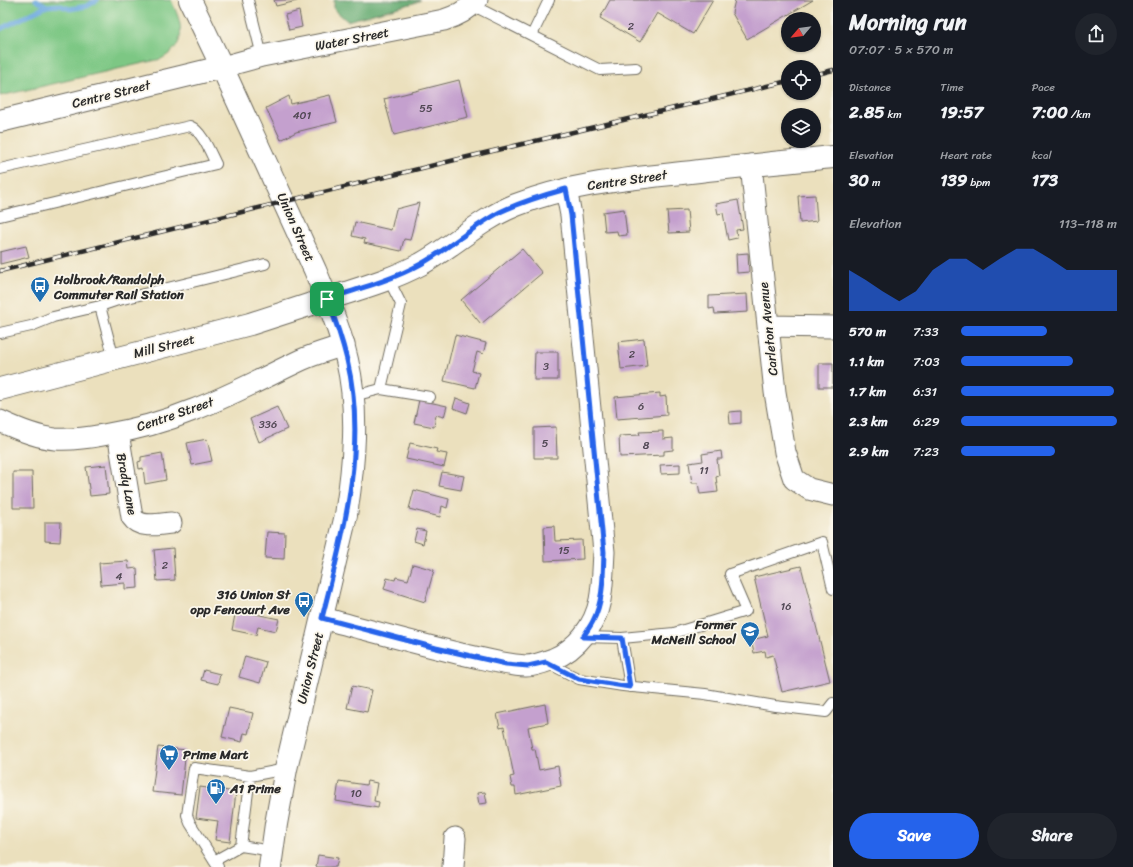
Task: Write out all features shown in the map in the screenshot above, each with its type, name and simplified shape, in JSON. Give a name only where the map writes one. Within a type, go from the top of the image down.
[{"type":"main road","name":"Union Street","points":[[190,0],[297,229],[327,299],[344,345],[353,396],[354,438],[352,477],[346,515],[286,769],[271,859]]},
{"type":"main road","name":"Centre Street","points":[[0,121],[222,67]]},
{"type":"main road","name":"Centre Street","points":[[327,299],[404,272],[421,263],[500,212],[566,189],[635,178],[833,158]]},
{"type":"main road","name":"Mill Street","points":[[0,389],[250,324],[327,299]]},
{"type":"street","name":"Water Street","points":[[222,67],[262,56],[444,20],[456,16],[475,3]]},
{"type":"street","name":"Carleton Avenue","points":[[751,166],[775,392],[785,452],[794,478],[809,489],[833,495]]},
{"type":"street","points":[[322,618],[436,648],[506,664],[528,666],[546,662],[562,656],[583,637],[594,620],[600,600],[604,552],[571,215],[566,189]]},
{"type":"street","points":[[768,326],[833,327]]},
{"type":"street","name":"Centre Street","points":[[0,421],[25,431],[53,438],[85,438],[118,433],[145,426],[193,410],[257,382],[302,360],[344,345]]},
{"type":"street","name":"Brady Lane","points":[[118,433],[132,517],[135,522],[140,524],[171,523]]},
{"type":"street","points":[[453,867],[455,838]]},
{"type":"lane","points":[[248,0],[262,56]]},
{"type":"lane","points":[[532,35],[549,0]]},
{"type":"lane","points":[[475,3],[532,35],[600,70],[636,68]]},
{"type":"lane","points":[[0,169],[190,126],[194,128],[201,136],[216,164],[0,216]]},
{"type":"lane","points":[[0,333],[31,326],[53,317],[265,264]]},
{"type":"lane","points":[[381,389],[401,304],[388,278]]},
{"type":"lane","points":[[100,306],[114,359]]},
{"type":"lane","points":[[353,396],[381,389],[430,397]]},
{"type":"lane","points":[[583,637],[622,638],[674,633],[746,611],[730,574],[822,542],[833,589]]},
{"type":"lane","points":[[622,638],[630,687]]},
{"type":"lane","points":[[546,662],[579,679],[630,687],[705,694],[775,706],[826,712],[833,703]]},
{"type":"lane","points":[[250,776],[241,846],[216,864],[190,823],[187,815],[194,768],[250,776],[286,769]]},
{"type":"lane","points":[[241,846],[271,859]]},
{"type":"green space","points":[[0,0],[171,0],[178,17],[181,32],[176,47],[161,59],[0,96]]},
{"type":"green space","points":[[334,0],[421,0],[347,21],[334,9]]},
{"type":"building","points":[[274,0],[297,0],[297,1],[276,6]]},
{"type":"building","points":[[610,0],[713,0],[693,34],[657,13],[640,42],[600,18]]},
{"type":"building","points":[[735,0],[813,0],[793,12],[781,12],[781,19],[747,39],[732,13]]},
{"type":"building","points":[[299,11],[302,27],[289,30],[285,15]]},
{"type":"building","points":[[459,80],[468,117],[394,135],[384,99]]},
{"type":"building","points":[[330,95],[337,122],[296,132],[281,140],[266,108],[289,96],[291,104]]},
{"type":"building","points":[[815,195],[817,221],[800,223],[798,196]]},
{"type":"building","points":[[738,200],[743,229],[736,230],[737,238],[728,240],[723,213],[718,214],[716,204]]},
{"type":"building","points":[[419,203],[410,240],[404,239],[401,251],[364,243],[365,239],[352,236],[355,222],[391,230],[396,209]]},
{"type":"building","points":[[624,209],[627,235],[618,236],[617,231],[605,232],[603,212]]},
{"type":"building","points":[[687,210],[689,232],[669,233],[667,211]]},
{"type":"building","points":[[26,246],[29,257],[0,264],[0,252]]},
{"type":"building","points":[[522,249],[542,273],[481,324],[461,300]]},
{"type":"building","points":[[748,253],[749,272],[737,273],[736,254]]},
{"type":"building","points":[[747,294],[748,312],[715,314],[714,308],[709,309],[709,296]]},
{"type":"building","points":[[455,335],[486,343],[483,354],[477,352],[472,371],[479,373],[475,388],[444,381]]},
{"type":"building","points":[[644,339],[647,366],[621,369],[618,342]]},
{"type":"building","points":[[535,352],[558,352],[558,380],[534,380]]},
{"type":"building","points":[[819,363],[833,363],[833,387],[819,387]]},
{"type":"building","points":[[660,393],[660,397],[666,396],[667,415],[617,419],[615,397]]},
{"type":"building","points":[[456,398],[470,403],[467,413],[453,408]]},
{"type":"building","points":[[419,400],[447,406],[444,417],[436,415],[434,427],[414,423]]},
{"type":"building","points":[[277,407],[287,429],[259,442],[250,419]]},
{"type":"building","points":[[741,411],[741,423],[730,424],[729,412]]},
{"type":"building","points":[[556,427],[557,458],[534,458],[534,428]]},
{"type":"building","points":[[663,431],[663,439],[673,438],[673,450],[664,451],[664,455],[620,457],[619,436],[640,435],[639,432]]},
{"type":"building","points":[[207,439],[212,461],[192,465],[187,443]]},
{"type":"building","points":[[410,443],[437,449],[436,452],[447,454],[444,467],[406,459]]},
{"type":"building","points":[[721,451],[722,459],[717,459],[719,476],[716,477],[718,492],[700,494],[698,483],[692,483],[689,463],[703,461],[702,454]]},
{"type":"building","points":[[162,453],[166,480],[145,484],[143,468],[139,469],[138,462],[141,461],[141,457]]},
{"type":"building","points":[[680,464],[680,473],[661,474],[660,465]]},
{"type":"building","points":[[106,465],[109,494],[90,496],[86,467]]},
{"type":"building","points":[[13,472],[32,472],[33,508],[13,508]]},
{"type":"building","points":[[442,472],[464,476],[461,490],[439,486]]},
{"type":"building","points":[[414,490],[449,499],[447,508],[442,506],[440,517],[409,509]]},
{"type":"building","points":[[45,522],[61,522],[60,542],[45,541]]},
{"type":"building","points":[[554,526],[555,541],[582,540],[583,559],[545,561],[544,527]]},
{"type":"building","points":[[417,529],[426,531],[423,544],[414,541]]},
{"type":"building","points":[[267,532],[285,533],[284,559],[265,558]]},
{"type":"building","points":[[173,548],[175,580],[157,581],[154,550]]},
{"type":"building","points":[[128,561],[129,569],[137,568],[138,588],[125,589],[125,583],[101,585],[99,563]]},
{"type":"building","points":[[413,564],[434,570],[425,602],[384,589],[387,578],[395,580],[396,577],[408,580]]},
{"type":"building","points":[[801,566],[830,681],[782,692],[773,655],[766,657],[765,651],[754,653],[751,640],[768,636],[754,577]]},
{"type":"building","points":[[236,610],[279,619],[276,631],[258,627],[256,635],[232,630]]},
{"type":"building","points":[[245,656],[266,662],[260,683],[239,677]]},
{"type":"building","points":[[204,670],[220,674],[218,684],[201,680]]},
{"type":"building","points":[[352,686],[372,690],[367,712],[347,708]]},
{"type":"building","points":[[545,704],[548,723],[528,727],[532,749],[535,749],[539,770],[558,766],[561,786],[516,795],[515,787],[512,787],[510,777],[514,776],[504,727],[500,728],[497,714]]},
{"type":"building","points":[[229,708],[253,713],[248,734],[244,733],[242,742],[222,737]]},
{"type":"building","name":"Prime Mart","points":[[158,747],[186,750],[181,795],[152,792]]},
{"type":"building","points":[[339,781],[366,785],[367,781],[377,783],[374,801],[379,802],[378,808],[336,801]]},
{"type":"building","name":"A1 Prime","points":[[200,787],[236,792],[230,842],[215,840],[218,821],[196,818]]},
{"type":"building","points":[[485,792],[487,803],[479,804],[477,793]]},
{"type":"building","points":[[318,855],[338,858],[336,867],[316,867]]},
{"type":"waterway","points":[[36,0],[47,6]]},
{"type":"waterway","points":[[0,29],[47,6],[59,5],[70,9],[87,6],[97,0]]},
{"type":"railway","points":[[821,73],[833,70]]},
{"type":"railway","points":[[0,271],[459,159],[781,83]]},
{"type":"place","name":"Holbrook/Randolph Commuter Rail Station","points":[[40,303]]},
{"type":"place","name":"316 Union St opp Fencourt Ave","points":[[304,618]]},
{"type":"place","name":"Former McNeill School","points":[[750,648]]},
{"type":"place","name":"Prime Mart","points":[[169,771]]},
{"type":"place","name":"A1 Prime","points":[[216,805]]},
{"type":"route","points":[[566,189],[571,215],[604,552],[600,600],[594,620],[583,637],[622,638],[630,687],[579,679],[546,662],[528,666],[506,664],[436,648],[322,618],[346,515],[352,477],[354,438],[353,394],[348,361],[344,345],[327,299],[404,272],[435,255],[500,212],[516,205],[566,189]]}]
